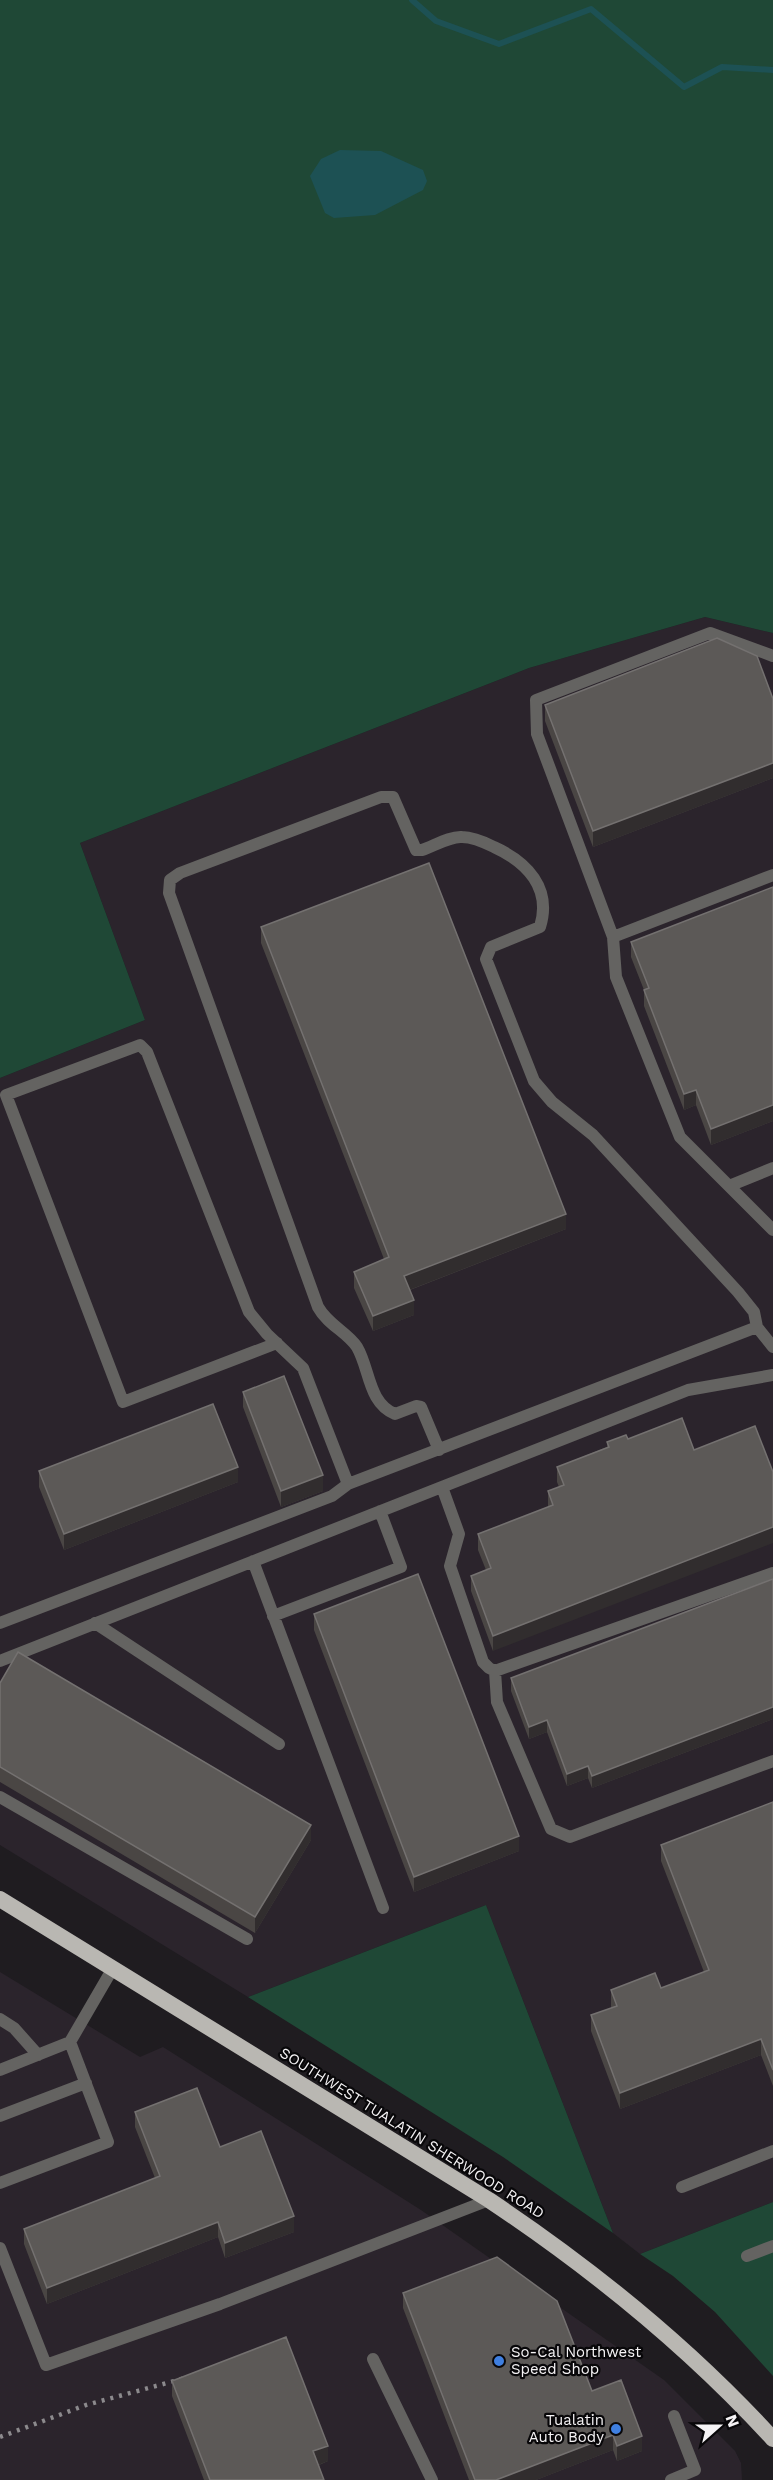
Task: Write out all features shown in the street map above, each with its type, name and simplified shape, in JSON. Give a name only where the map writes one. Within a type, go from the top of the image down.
[{"type":"highway","name":"SOUTHWEST TUALATIN SHERWOOD ROAD","points":[[0,1899],[489,2200],[579,2262],[616,2291],[717,2381],[773,2439]]},
{"type":"lane","points":[[773,656],[710,633],[536,700],[537,734],[613,938],[616,977],[680,1137],[773,1230]]},
{"type":"lane","points":[[439,1450],[421,1407],[416,1406],[395,1414],[379,1404],[356,1346],[332,1325],[318,1307],[168,893],[170,880],[180,873],[381,797],[393,797],[416,850],[422,850],[460,836],[478,840],[519,860],[533,877],[545,906],[540,927],[491,947],[486,958],[534,1081],[552,1102],[593,1135],[738,1292],[754,1312],[757,1327],[773,1347]]},
{"type":"lane","points":[[613,938],[773,875]]},
{"type":"lane","points":[[278,1343],[123,1402],[6,1095],[140,1045],[147,1052],[249,1312],[303,1368],[348,1484]]},
{"type":"lane","points":[[729,1186],[773,1168]]},
{"type":"lane","points":[[0,1623],[332,1496],[348,1484],[757,1327]]},
{"type":"lane","points":[[0,1661],[688,1390],[773,1375]]},
{"type":"lane","points":[[442,1487],[459,1534],[450,1566],[483,1662],[495,1671],[497,1702],[551,1829],[570,1837],[773,1761]]},
{"type":"lane","points":[[273,1616],[401,1567],[380,1511]]},
{"type":"lane","points":[[253,1561],[383,1908]]},
{"type":"lane","points":[[495,1671],[773,1573]]},
{"type":"lane","points":[[95,1623],[279,1744]]},
{"type":"lane","points":[[0,1797],[247,1939]]},
{"type":"lane","points":[[0,2070],[70,2043],[113,1968]]},
{"type":"lane","points":[[0,2019],[14,2028],[38,2055]]},
{"type":"lane","points":[[0,2182],[108,2142],[70,2043]]},
{"type":"lane","points":[[0,2116],[86,2083]]},
{"type":"lane","points":[[682,2187],[773,2151]]},
{"type":"lane","points":[[0,2247],[46,2364],[220,2304],[489,2200]]},
{"type":"lane","points":[[747,2256],[773,2246]]},
{"type":"lane","points":[[374,2359],[432,2480]]},
{"type":"lane","points":[[671,2480],[695,2470],[674,2416]]},
{"type":"shaded area","points":[[705,617],[773,633],[773,2202],[640,2254],[613,2233],[486,1905],[248,1997],[0,1845],[0,1078],[145,1020],[80,843],[529,668]]},
{"type":"shaded area","points":[[0,1972],[140,2057],[163,2047],[421,2210],[664,2380],[735,2451],[741,2463],[742,2480],[0,2480]]},
{"type":"green space","points":[[0,0],[773,0],[773,633],[705,617],[529,668],[80,843],[145,1020],[0,1078]]},
{"type":"green space","points":[[486,1905],[613,2233],[503,2157],[248,1997]]},
{"type":"green space","points":[[773,2202],[773,2376],[715,2312],[673,2276],[640,2254]]},
{"type":"water","points":[[340,150],[381,151],[423,170],[427,181],[423,190],[375,215],[334,218],[325,213],[310,176],[321,159]]},
{"type":"building","points":[[717,638],[757,656],[773,699],[773,763],[593,831],[545,705]]},
{"type":"building","points":[[429,863],[566,1214],[404,1276],[414,1300],[373,1316],[354,1272],[389,1257],[261,927]]},
{"type":"building","points":[[773,887],[773,1105],[711,1129],[696,1090],[684,1094],[644,990],[649,988],[631,942]]},
{"type":"building","points":[[284,1376],[323,1475],[281,1491],[243,1392]]},
{"type":"building","points":[[213,1404],[238,1467],[64,1534],[39,1471]]},
{"type":"building","points":[[682,1418],[694,1450],[755,1426],[773,1472],[773,1527],[493,1636],[471,1576],[491,1568],[478,1534],[553,1505],[548,1491],[564,1485],[557,1467],[609,1447],[607,1442],[626,1435],[628,1439]]},
{"type":"building","points":[[418,1574],[519,1836],[414,1877],[314,1614]]},
{"type":"building","points":[[773,1579],[773,1707],[592,1776],[588,1766],[567,1774],[547,1720],[529,1727],[511,1678]]},
{"type":"building","points":[[18,1652],[311,1825],[255,1917],[0,1767],[0,1683]]},
{"type":"building","points":[[773,1802],[773,2070],[761,2039],[620,2093],[591,2015],[617,2006],[611,1990],[655,1973],[661,1988],[709,1970],[661,1845]]},
{"type":"building","points":[[197,2088],[220,2147],[261,2131],[294,2216],[225,2243],[218,2222],[47,2288],[24,2229],[160,2176],[135,2112]]},
{"type":"building","name":"So-Cal Northwest Speed Shop","points":[[497,2257],[557,2301],[592,2391],[621,2380],[642,2436],[617,2446],[613,2435],[496,2480],[475,2480],[403,2293]]},
{"type":"building","points":[[286,2337],[328,2446],[313,2451],[324,2480],[210,2480],[172,2381]]},
{"type":"waterway","points":[[412,0],[436,21],[499,44],[591,9],[684,87],[722,67],[773,70]]},
{"type":"railway","points":[[0,2437],[86,2405],[189,2377]]},
{"type":"place","name":"So-Cal Northwest Speed Shop","points":[[499,2361]]},
{"type":"place","name":"Tualatin Auto Body","points":[[616,2429]]}]
